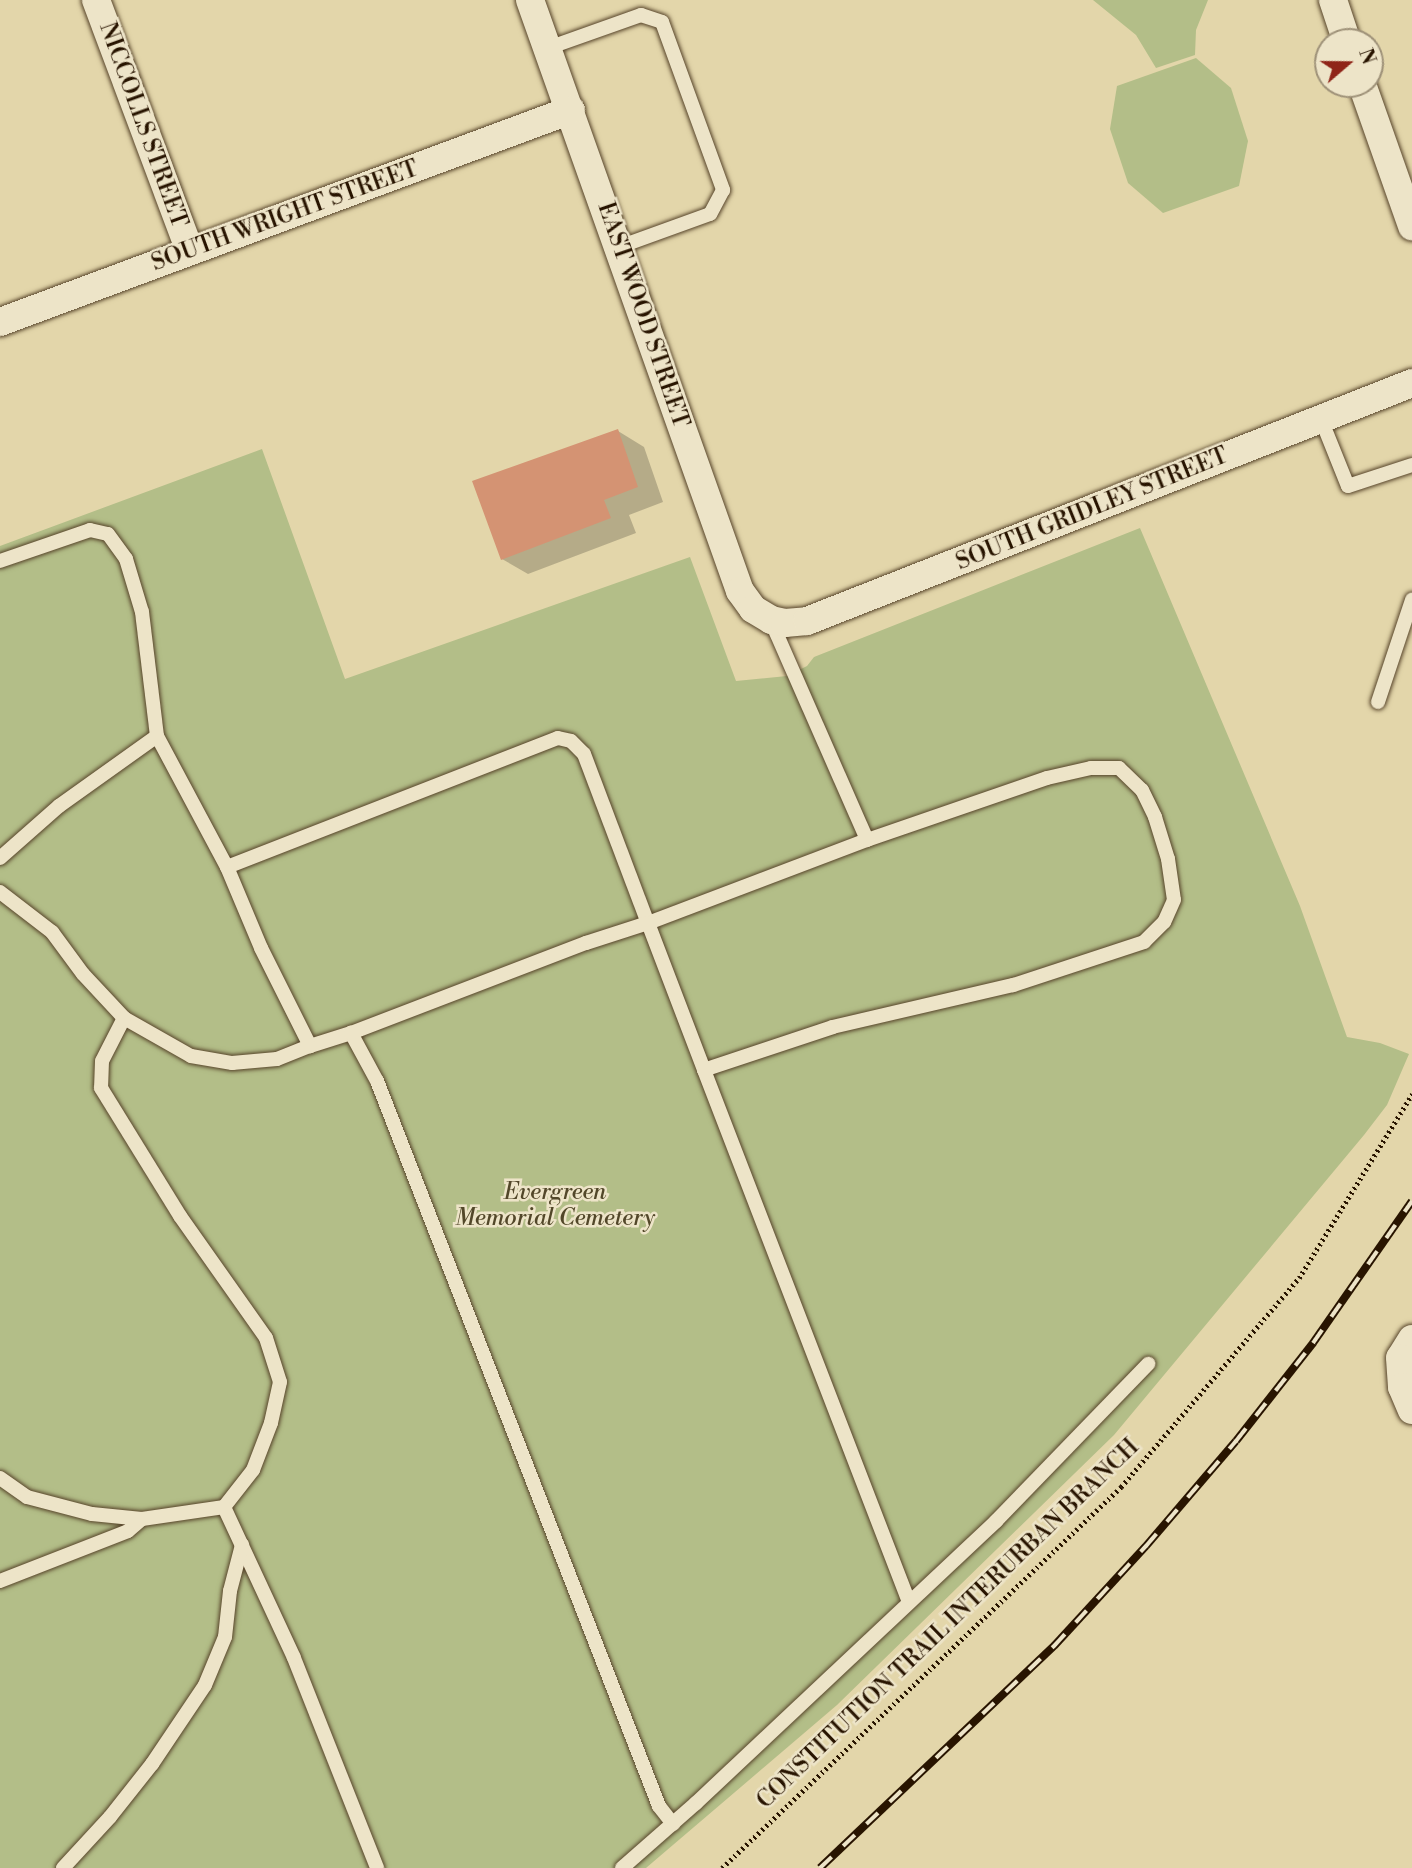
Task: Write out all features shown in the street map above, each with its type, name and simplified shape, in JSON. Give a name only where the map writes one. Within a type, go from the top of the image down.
[{"type":"street","name":"NICCOLLS STREET","points":[[96,0],[190,251]]},
{"type":"street","name":"EAST WOOD STREET","points":[[530,0],[620,247],[740,591],[753,609],[771,620]]},
{"type":"street","points":[[1335,1],[1344,28]]},
{"type":"street","points":[[1367,98],[1412,226]]},
{"type":"street","name":"SOUTH WRIGHT STREET","points":[[0,323],[571,110]]},
{"type":"street","name":"SOUTH GRIDLEY STREET","points":[[771,620],[785,623],[807,621],[1412,383]]},
{"type":"street","points":[[1406,1349],[1402,1387],[1412,1410]]},
{"type":"lane","points":[[548,48],[641,15],[662,22],[723,190],[710,214],[620,247]]},
{"type":"lane","points":[[1321,419],[1348,486],[1412,465]]},
{"type":"lane","points":[[0,561],[90,530],[108,534],[126,559],[142,612],[157,736],[227,867],[261,948],[310,1046]]},
{"type":"lane","points":[[1378,702],[1412,600]]},
{"type":"lane","points":[[771,620],[867,840]]},
{"type":"lane","points":[[0,858],[59,806],[157,736]]},
{"type":"lane","points":[[227,867],[558,738],[571,741],[584,754],[909,1602]]},
{"type":"lane","points":[[0,892],[52,932],[83,974],[124,1018],[191,1056],[232,1063],[277,1059],[867,840],[1047,778],[1091,768],[1119,768],[1142,790],[1155,817],[1168,859],[1174,900],[1164,922],[1144,942],[1013,985],[833,1027],[704,1070]]},
{"type":"lane","points":[[0,1478],[27,1497],[92,1514],[142,1519],[224,1507],[253,1470],[271,1423],[280,1381],[266,1338],[180,1216],[101,1088],[102,1061],[124,1018]]},
{"type":"lane","points":[[351,1033],[377,1082],[659,1806],[673,1824]]},
{"type":"lane","points":[[622,1868],[673,1824],[996,1521],[1147,1364]]},
{"type":"lane","points":[[224,1507],[294,1658],[377,1868]]},
{"type":"lane","points":[[0,1581],[128,1531],[142,1519]]},
{"type":"lane","points":[[63,1868],[127,1796],[205,1685],[225,1637],[230,1591],[242,1545]]},
{"type":"path","name":"CONSTITUTION TRAIL INTERURBAN BRANCH","points":[[722,1868],[1121,1488],[1299,1278],[1412,1094]]},
{"type":"green space","points":[[1093,0],[1208,0],[1196,30],[1195,55],[1156,68],[1136,35]]},
{"type":"green space","points":[[1196,58],[1231,88],[1248,141],[1239,186],[1163,213],[1128,183],[1110,129],[1117,86]]},
{"type":"green space","name":"Evergreen Memorial Cemetery","points":[[262,449],[345,679],[690,557],[736,681],[787,676],[807,666],[814,657],[1140,528],[1300,906],[1347,1037],[1380,1043],[1409,1054],[1387,1105],[1364,1135],[1114,1435],[837,1705],[646,1868],[0,1868],[0,546]]},
{"type":"building","points":[[618,429],[638,487],[604,500],[611,518],[501,560],[472,481]]},
{"type":"railway","points":[[820,1868],[1054,1646],[1146,1546],[1236,1441],[1313,1343],[1412,1201]]}]
